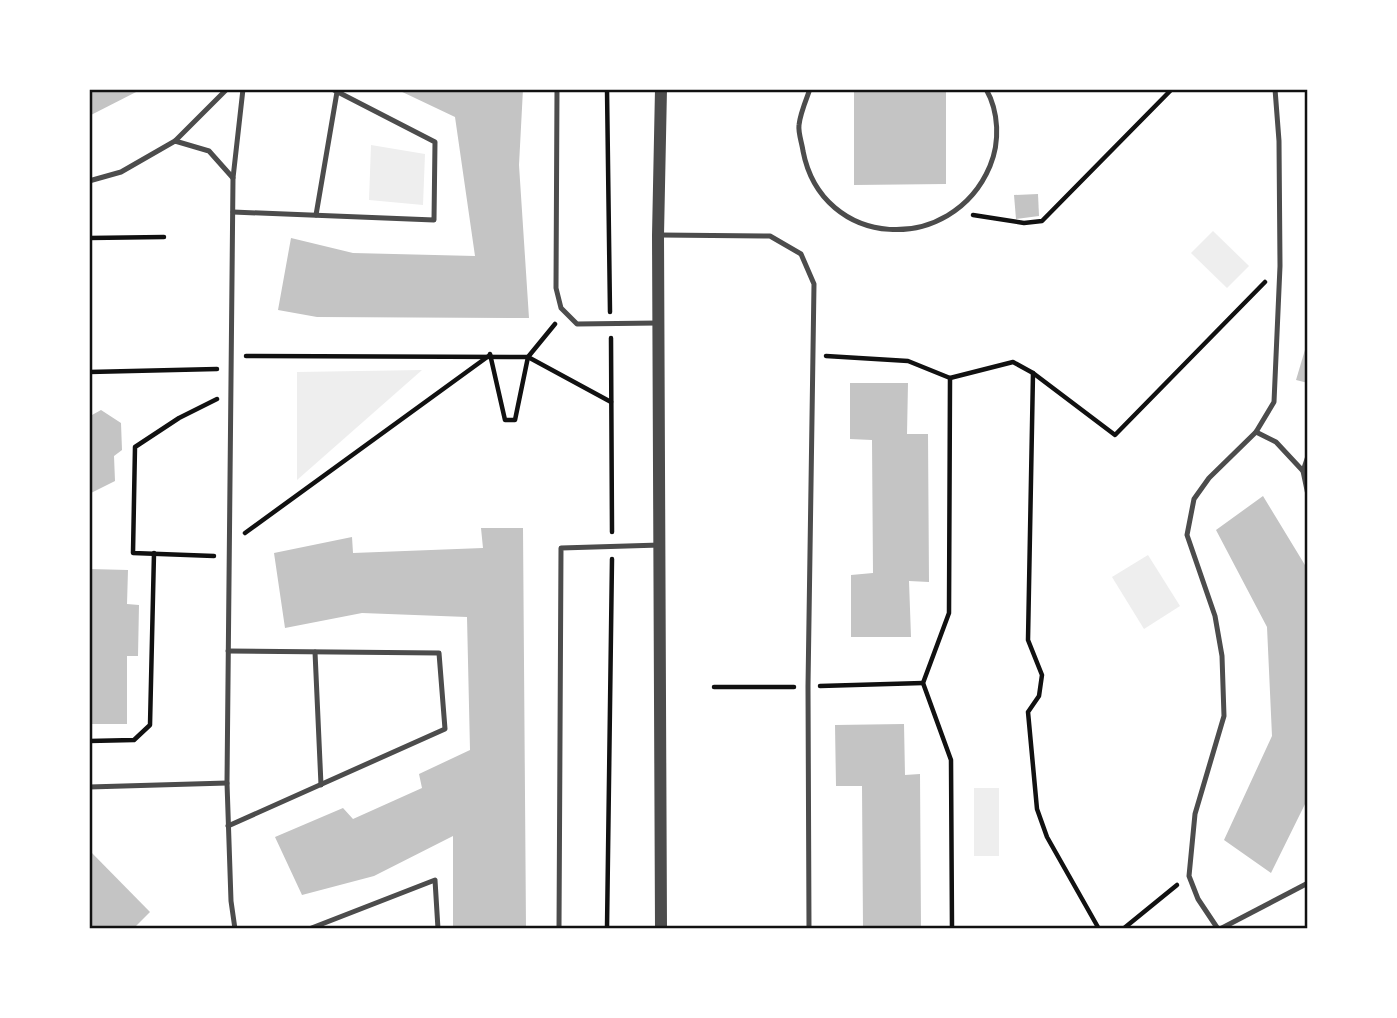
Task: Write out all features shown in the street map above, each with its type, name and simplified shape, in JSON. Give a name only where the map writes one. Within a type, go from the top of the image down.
[{"type":"street","points":[[661,89],[658,235],[661,929]]},
{"type":"lane","points":[[89,181],[121,172],[175,141],[227,89]]},
{"type":"lane","points":[[235,929],[231,901],[227,783],[229,544],[233,178],[243,89]]},
{"type":"lane","points":[[558,89],[556,288],[561,308],[577,324],[659,323]]},
{"type":"lane","points":[[810,89],[799,125],[808,175],[835,209],[875,229],[915,230],[958,211],[982,186],[995,154],[997,132],[991,99],[986,89]]},
{"type":"lane","points":[[1275,89],[1280,266],[1274,402],[1256,432],[1209,478],[1194,499],[1187,535],[1215,615],[1222,656],[1224,716],[1195,814],[1189,876],[1198,899],[1219,929],[1308,883]]},
{"type":"lane","points":[[233,212],[434,220],[435,142],[335,90],[316,215]]},
{"type":"lane","points":[[175,141],[209,151],[233,178]]},
{"type":"lane","points":[[658,235],[770,236],[800,254],[814,284],[808,686],[809,929]]},
{"type":"lane","points":[[1256,432],[1276,442],[1303,471]]},
{"type":"lane","points":[[1308,456],[1303,471],[1308,495]]},
{"type":"lane","points":[[559,929],[561,548],[660,545]]},
{"type":"lane","points":[[228,651],[439,653],[445,729],[228,826]]},
{"type":"lane","points":[[315,652],[321,785]]},
{"type":"lane","points":[[89,787],[227,783]]},
{"type":"lane","points":[[309,929],[435,880],[439,929]]},
{"type":"path","points":[[607,89],[612,402],[607,929]]},
{"type":"path","points":[[958,211],[1024,223],[1042,221],[1172,89]]},
{"type":"path","points":[[89,238],[164,237]]},
{"type":"path","points":[[813,355],[908,361],[950,378],[1013,362],[1033,373],[1115,435],[1280,266]]},
{"type":"path","points":[[490,354],[505,420],[515,420],[528,356],[565,312]]},
{"type":"path","points":[[229,544],[490,354]]},
{"type":"path","points":[[232,356],[528,356],[612,402]]},
{"type":"path","points":[[89,372],[231,368]]},
{"type":"path","points":[[1033,373],[1028,640],[1042,675],[1039,696],[1028,712],[1032,782],[1047,837],[1099,929]]},
{"type":"path","points":[[950,378],[949,614],[923,684],[951,760],[952,929]]},
{"type":"path","points":[[229,556],[134,553],[135,447],[179,418],[231,392]]},
{"type":"path","points":[[89,741],[134,740],[150,725],[154,553]]},
{"type":"path","points":[[715,687],[923,684]]},
{"type":"path","points":[[1123,929],[1189,876]]},
{"type":"shaded area","points":[[371,145],[425,154],[423,205],[369,200]]},
{"type":"shaded area","points":[[1213,231],[1249,266],[1227,288],[1191,253]]},
{"type":"shaded area","points":[[422,370],[297,480],[297,372]]},
{"type":"shaded area","points":[[1148,555],[1180,606],[1144,629],[1112,577]]},
{"type":"shaded area","points":[[974,788],[999,788],[999,856],[974,856]]},
{"type":"building","points":[[89,89],[142,89],[89,116]]},
{"type":"building","points":[[396,89],[523,89],[519,165],[529,318],[317,317],[278,310],[291,238],[353,253],[475,256],[455,117]]},
{"type":"building","points":[[854,89],[946,89],[946,184],[854,185]]},
{"type":"building","points":[[1038,194],[1039,216],[1016,219],[1014,195]]},
{"type":"building","points":[[1308,343],[1308,383],[1296,380]]},
{"type":"building","points":[[850,383],[908,383],[907,434],[928,434],[929,582],[909,581],[911,637],[851,637],[851,575],[873,573],[872,440],[850,439]]},
{"type":"building","points":[[101,410],[121,423],[122,450],[114,456],[115,481],[89,494],[89,412],[92,415]]},
{"type":"building","points":[[1263,496],[1308,570],[1308,798],[1271,873],[1224,840],[1272,736],[1267,627],[1216,530]]},
{"type":"building","points":[[481,528],[523,528],[526,929],[453,929],[453,836],[374,876],[302,895],[275,837],[343,808],[353,819],[422,788],[419,774],[470,750],[467,617],[362,613],[285,628],[274,553],[352,537],[353,553],[483,548]]},
{"type":"building","points":[[89,569],[128,570],[127,604],[139,605],[138,656],[127,656],[127,724],[89,724]]},
{"type":"building","points":[[904,724],[905,775],[920,774],[921,929],[863,929],[862,786],[836,786],[835,725]]},
{"type":"building","points":[[89,850],[150,912],[133,929],[89,929]]}]
